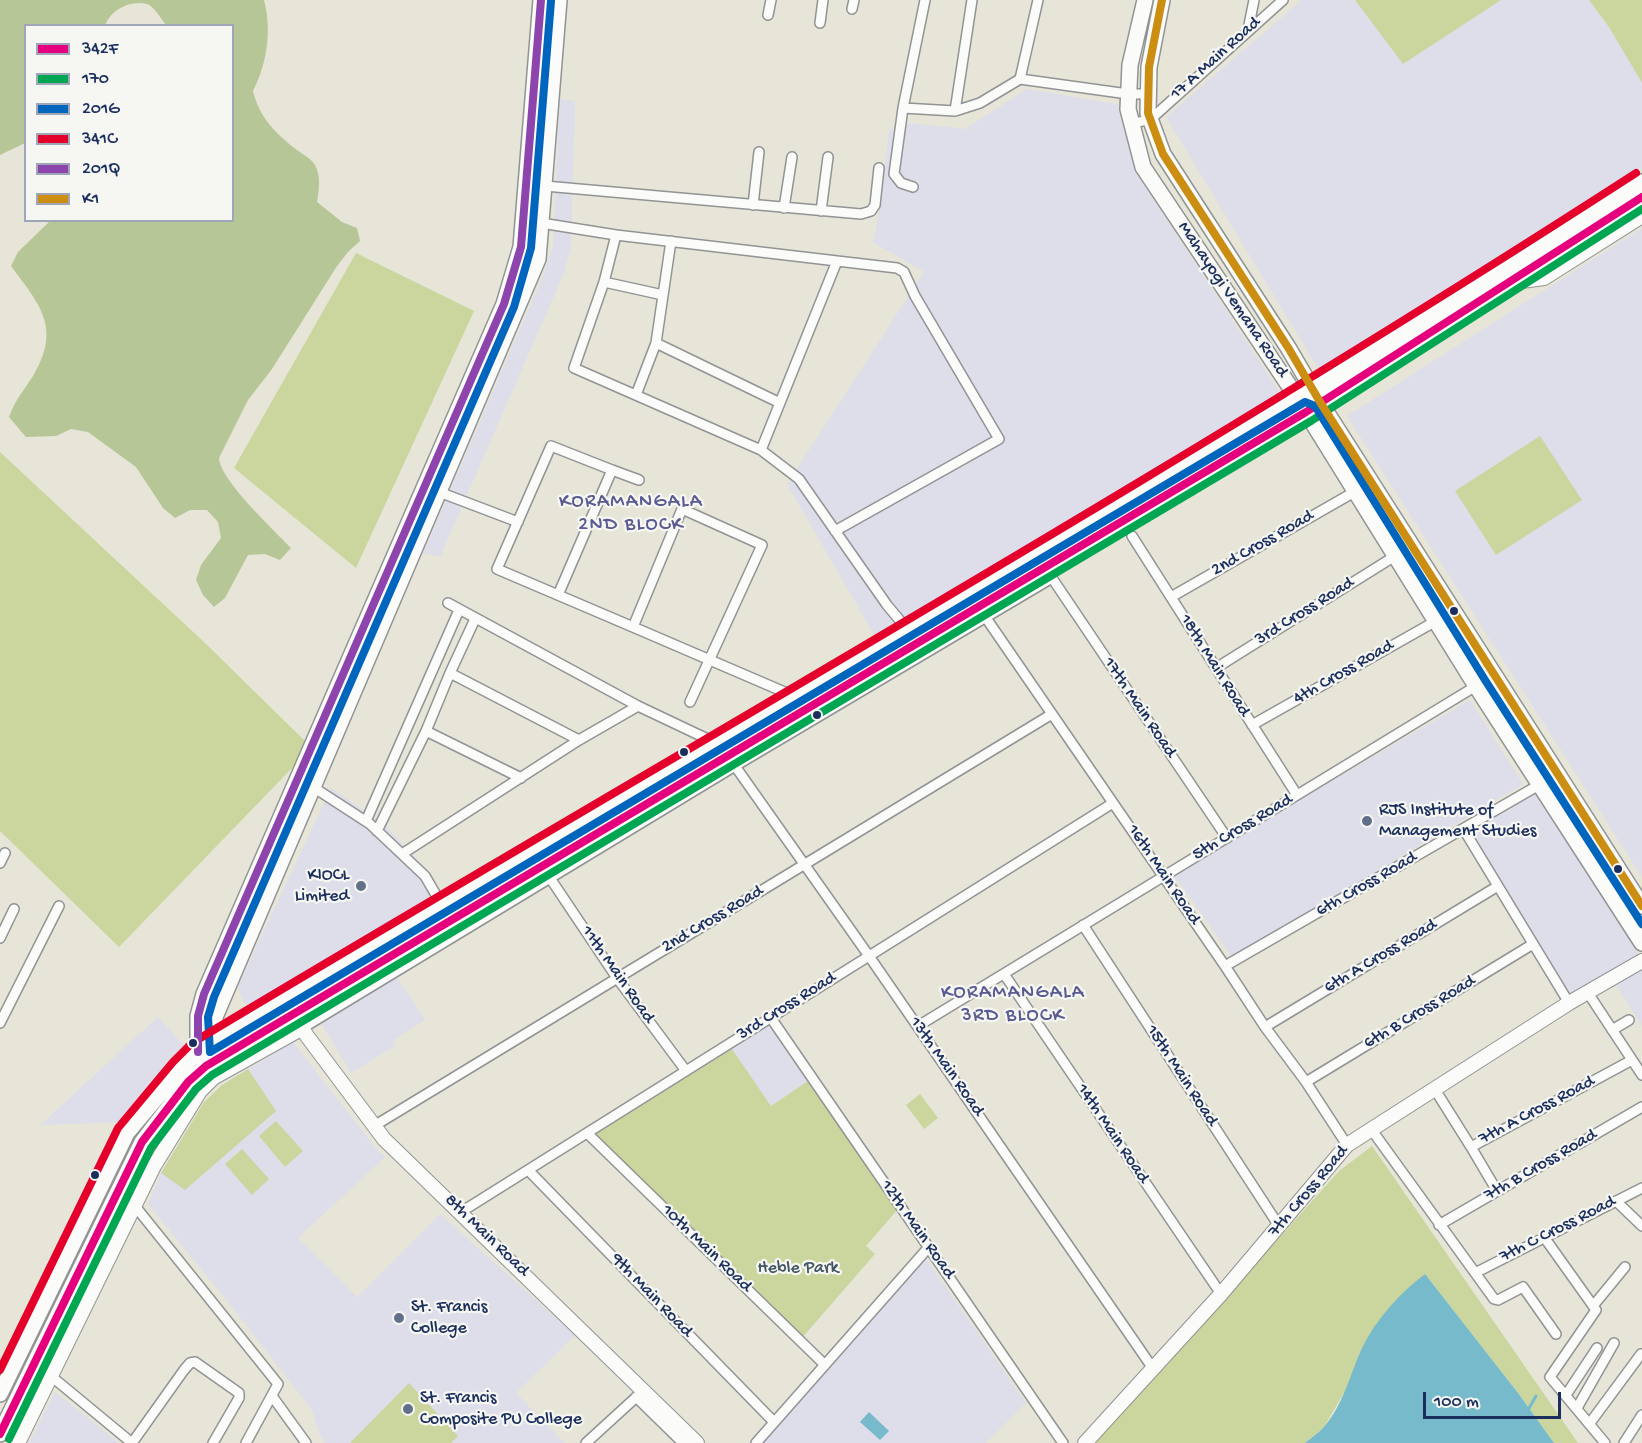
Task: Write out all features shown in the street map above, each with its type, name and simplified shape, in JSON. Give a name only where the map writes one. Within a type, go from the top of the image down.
[{"type":"main road","points":[[222,1056],[216,1041],[215,1017],[439,492],[504,304],[521,247],[541,0]]},
{"type":"main road","points":[[206,1066],[198,1052],[198,1016],[204,994],[469,402],[538,258],[559,0]]},
{"type":"main road","name":"Mahayogi Vemana Road","points":[[1145,0],[1130,65],[1128,94],[1131,124],[1143,167],[1298,399],[1476,686],[1642,943]]},
{"type":"main road","name":"Mahayogi Vemana Road","points":[[1162,0],[1149,67],[1148,113],[1163,154],[1642,906]]},
{"type":"main road","points":[[0,1434],[56,1314],[142,1142],[188,1082],[206,1066],[469,909],[730,761],[982,613],[1122,521],[1306,412],[1317,395],[1642,182]]},
{"type":"main road","points":[[0,1395],[4,1377],[128,1133],[198,1052],[907,629],[1298,399],[1317,395],[1507,283],[1642,197]]},
{"type":"main road","points":[[460,896],[469,909]]},
{"type":"street","points":[[768,15],[771,0]]},
{"type":"street","points":[[820,23],[823,0]]},
{"type":"street","points":[[913,188],[901,183],[894,174],[903,108],[925,0]]},
{"type":"street","points":[[955,111],[972,0]]},
{"type":"street","points":[[1020,79],[1038,0]]},
{"type":"street","points":[[1248,30],[1254,0]]},
{"type":"street","name":"17 A Main Road","points":[[1151,119],[1283,0]]},
{"type":"street","points":[[903,108],[955,111],[980,103],[1020,79],[1128,94],[1149,94]]},
{"type":"street","points":[[1131,124],[1151,119]]},
{"type":"street","points":[[753,205],[759,152]]},
{"type":"street","points":[[784,208],[792,157]]},
{"type":"street","points":[[821,211],[828,157]]},
{"type":"street","points":[[545,186],[851,214],[867,213],[875,205],[879,168]]},
{"type":"street","points":[[1507,283],[1544,278],[1642,216]]},
{"type":"street","points":[[541,223],[897,268],[904,272],[915,296],[999,439],[835,531]]},
{"type":"street","points":[[616,234],[604,282],[574,368],[761,450],[799,480],[887,605],[907,629]]},
{"type":"street","points":[[636,395],[656,343],[671,241]]},
{"type":"street","points":[[761,450],[837,261]]},
{"type":"street","points":[[604,282],[663,295]]},
{"type":"street","points":[[656,343],[780,403]]},
{"type":"street","points":[[639,480],[551,446],[497,569],[710,658],[796,697]]},
{"type":"street","points":[[558,595],[612,470]]},
{"type":"street","name":"2nd Cross Road","points":[[1171,597],[1356,491]]},
{"type":"street","points":[[439,492],[518,522]]},
{"type":"street","points":[[633,627],[682,509],[762,545],[690,702]]},
{"type":"street","name":"18th Main Road","points":[[1122,521],[1297,795]]},
{"type":"street","name":"3rd Cross Road","points":[[1215,668],[1395,556]]},
{"type":"street","name":"17th Main Road","points":[[982,613],[1052,578],[1227,838]]},
{"type":"street","points":[[448,603],[638,706],[716,743]]},
{"type":"street","points":[[366,821],[459,610]]},
{"type":"street","name":"16th Main Road","points":[[982,613],[1164,876],[1265,1027],[1306,1082],[1347,1145]]},
{"type":"street","points":[[377,831],[426,731],[475,619]]},
{"type":"street","name":"4th Cross Road","points":[[1252,725],[1436,621]]},
{"type":"street","points":[[450,673],[579,740]]},
{"type":"street","name":"5th Cross Road","points":[[918,1026],[1476,686]]},
{"type":"street","points":[[402,854],[579,740],[638,706]]},
{"type":"street","name":"2nd Cross Road","points":[[374,1126],[1052,714]]},
{"type":"street","points":[[426,731],[521,778]]},
{"type":"street","name":"13th Main Road","points":[[716,743],[805,864],[1154,1370]]},
{"type":"street","points":[[22,1441],[51,1376],[154,1166],[200,1090],[213,1078],[302,1029],[550,878],[730,761]]},
{"type":"street","name":"6th Cross Road","points":[[1225,966],[1539,785]]},
{"type":"street","points":[[313,788],[366,821],[377,831],[425,876],[443,907]]},
{"type":"street","name":"3rd Cross Road","points":[[461,1212],[1113,803]]},
{"type":"street","points":[[1464,830],[1569,1003]]},
{"type":"street","points":[[0,863],[5,853]]},
{"type":"street","name":"11th Main Road","points":[[550,878],[617,978],[686,1071]]},
{"type":"street","name":"6th A Cross Road","points":[[1265,1027],[1498,886]]},
{"type":"street","points":[[0,1023],[59,906]]},
{"type":"street","points":[[0,938],[14,909]]},
{"type":"street","name":"15th Main Road","points":[[1083,925],[1279,1226]]},
{"type":"street","name":"6th B Cross Road","points":[[1306,1082],[1533,944]]},
{"type":"street","name":"7th Cross Road","points":[[1089,1442],[1221,1294],[1347,1145],[1569,1003],[1642,961]]},
{"type":"street","name":"14th Main Road","points":[[1004,974],[1221,1294]]},
{"type":"street","points":[[1588,993],[1642,1075]]},
{"type":"street","name":"8th Main Road","points":[[293,1014],[384,1139],[461,1212],[640,1394],[697,1443]]},
{"type":"street","name":"12th Main Road","points":[[771,1018],[1063,1443]]},
{"type":"street","points":[[1612,1030],[1629,1020]]},
{"type":"street","name":"7th A Cross Road","points":[[1434,1088],[1471,1147],[1632,1060]]},
{"type":"street","name":"7th B Cross Road","points":[[1439,1224],[1642,1107]]},
{"type":"street","points":[[1371,1129],[1496,1300],[1523,1287],[1556,1334]]},
{"type":"street","name":"10th Main Road","points":[[586,1133],[825,1365]]},
{"type":"street","points":[[1471,1147],[1497,1191]]},
{"type":"street","name":"9th Main Road","points":[[528,1170],[774,1422]]},
{"type":"street","name":"7th C Cross Road","points":[[1475,1274],[1642,1188]]},
{"type":"street","points":[[1616,1201],[1642,1226]]},
{"type":"street","points":[[135,1206],[278,1384],[246,1443]]},
{"type":"street","points":[[1544,1237],[1596,1311],[1550,1376],[1605,1443]]},
{"type":"street","points":[[756,1443],[928,1248]]},
{"type":"street","points":[[1593,1306],[1625,1267]]},
{"type":"street","points":[[1577,1408],[1614,1343]]},
{"type":"street","points":[[1566,1395],[1597,1348]]},
{"type":"street","points":[[1590,1423],[1641,1354]]},
{"type":"street","points":[[51,1376],[132,1443],[184,1370],[190,1363],[195,1362],[239,1393],[239,1398],[213,1443]]},
{"type":"street","points":[[4,1377],[23,1388]]},
{"type":"street","points":[[586,1443],[640,1394],[683,1443]]},
{"type":"street","points":[[272,1396],[306,1443]]},
{"type":"street","points":[[1624,1443],[1642,1415]]},
{"type":"shaded area","points":[[1302,0],[1642,0],[1642,168],[1319,370],[1166,117]]},
{"type":"shaded area","points":[[1027,89],[1117,104],[1135,171],[1280,393],[1127,488],[876,638],[787,484],[924,272],[873,242],[878,220],[889,129],[898,129],[900,122],[965,129]]},
{"type":"shaded area","points":[[560,99],[575,101],[571,247],[563,275],[440,557],[423,553],[543,276],[553,245]]},
{"type":"shaded area","points":[[1642,228],[1642,877],[1347,416]]},
{"type":"shaded area","points":[[1470,700],[1523,784],[1232,957],[1173,874]]},
{"type":"shaded area","name":"KIOCL Limited","points":[[331,788],[384,824],[429,872],[446,900],[275,1004],[244,1004],[238,986]]},
{"type":"shaded area","points":[[1536,791],[1638,954],[1571,996],[1469,834]]},
{"type":"shaded area","points":[[1642,969],[1642,1026],[1616,985]]},
{"type":"shaded area","points":[[397,977],[425,1020],[392,1041],[395,1046],[351,1073],[321,1023]]},
{"type":"shaded area","points":[[158,1017],[185,1047],[123,1122],[40,1125]]},
{"type":"shaded area","points":[[769,1024],[808,1081],[771,1106],[732,1049]]},
{"type":"shaded area","points":[[293,1042],[385,1157],[298,1238],[357,1297],[440,1214],[575,1335],[516,1393],[565,1443],[325,1443],[320,1436],[312,1410],[148,1204],[161,1173],[204,1102],[222,1085]]},
{"type":"shaded area","points":[[925,1257],[1026,1403],[986,1443],[761,1443]]},
{"type":"shaded area","points":[[55,1392],[119,1443],[29,1443]]},
{"type":"green space","points":[[0,0],[264,0],[268,23],[267,47],[262,70],[253,91],[259,109],[275,131],[315,165],[319,178],[317,202],[342,222],[357,228],[360,241],[337,266],[272,369],[248,400],[219,458],[228,479],[291,548],[280,560],[265,554],[248,555],[225,598],[214,607],[203,595],[196,580],[201,565],[221,538],[218,522],[207,510],[190,510],[175,518],[163,508],[136,467],[88,432],[71,429],[56,436],[26,437],[9,417],[42,359],[46,344],[44,318],[31,293],[11,266],[18,252],[49,222],[234,222],[234,24],[165,24],[153,8],[147,4],[134,3],[117,10],[106,24],[24,24],[24,143],[0,155]]},
{"type":"green space","points":[[1355,0],[1501,0],[1403,64]]},
{"type":"green space","points":[[1589,0],[1642,0],[1642,83],[1609,27]]},
{"type":"green space","points":[[356,253],[474,311],[356,568],[234,468]]},
{"type":"green space","points":[[1540,436],[1582,500],[1496,555],[1455,491]]},
{"type":"green space","points":[[0,452],[205,643],[305,741],[294,766],[119,947],[0,831]]},
{"type":"green space","name":"Heble Park","points":[[732,1049],[771,1106],[808,1081],[898,1209],[866,1246],[875,1254],[801,1339],[593,1136]]},
{"type":"green space","points":[[248,1069],[276,1111],[185,1190],[161,1173],[204,1102],[222,1085]]},
{"type":"green space","points":[[920,1094],[938,1118],[924,1129],[906,1105]]},
{"type":"green space","points":[[276,1121],[303,1151],[285,1167],[259,1136]]},
{"type":"green space","points":[[1372,1146],[1578,1443],[1554,1443],[1425,1274],[1363,1347],[1345,1391],[1324,1427],[1305,1443],[1092,1443],[1339,1171]]},
{"type":"green space","points":[[242,1149],[269,1179],[252,1195],[225,1164]]},
{"type":"green space","name":"St. Francis Composite PU College","points":[[409,1383],[458,1436],[451,1443],[350,1443]]},
{"type":"water","points":[[1425,1274],[1554,1443],[1305,1443],[1323,1428],[1336,1410],[1362,1348],[1382,1317],[1406,1290]]},
{"type":"water","points":[[869,1412],[889,1431],[880,1440],[860,1422]]},
{"type":"waterway","points":[[1528,1410],[1536,1396]]},
{"type":"transit line","name":"201Q","points":[[198,1052],[198,1016],[204,994],[504,304],[521,247],[541,0]]},
{"type":"transit line","name":"K1","points":[[1162,0],[1149,67],[1148,113],[1163,154],[1642,906]]},
{"type":"transit line","name":"201G","points":[[551,1],[531,248],[514,307],[214,997],[208,1017],[210,1052],[1305,402],[1315,406],[1485,680],[1642,924]]},
{"type":"transit line","name":"341C","points":[[0,1370],[118,1128],[173,1062],[192,1043],[1099,506],[1279,397],[1636,173]]},
{"type":"transit line","name":"342F","points":[[0,1434],[142,1142],[188,1082],[206,1066],[1306,412],[1642,197]]},
{"type":"transit line","name":"170","points":[[9,1439],[151,1148],[196,1089],[212,1075],[1311,421],[1642,209]]},
{"type":"place","name":"RJS Institute of Management Studies","points":[[1367,821]]},
{"type":"place","name":"KIOCL Limited","points":[[361,886]]},
{"type":"place","name":"St. Francis College","points":[[399,1318]]},
{"type":"place","name":"St. Francis Composite PU College","points":[[408,1409]]},
{"type":"district","name":"KORAMANGALA 2ND BLOCK","points":[[631,514]]},
{"type":"district","name":"KORAMANGALA 3RD BLOCK","points":[[1013,1006]]}]
